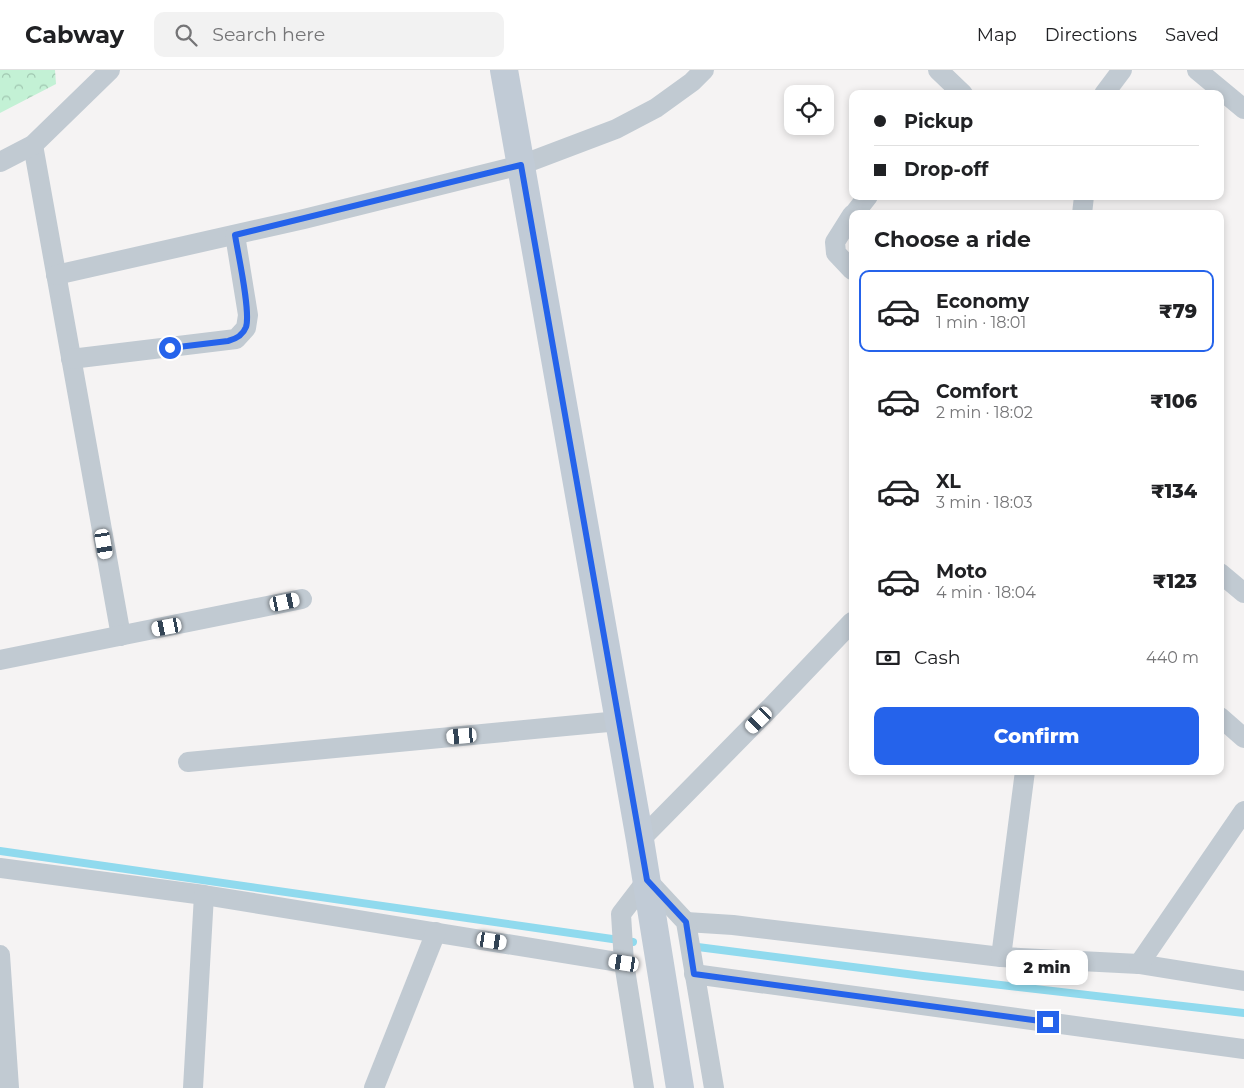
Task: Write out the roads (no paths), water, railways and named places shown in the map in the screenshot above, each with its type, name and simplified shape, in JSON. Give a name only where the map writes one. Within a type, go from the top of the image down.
[{"type":"street","points":[[0,162],[33,145],[110,70]]},
{"type":"street","points":[[504,70],[620,721],[680,1088]]},
{"type":"street","points":[[56,275],[235,235],[521,165],[616,129],[656,108],[692,82],[704,70]]},
{"type":"street","points":[[938,70],[958,90]]},
{"type":"street","points":[[1107,90],[1122,70]]},
{"type":"street","points":[[1197,70],[1221,90]]},
{"type":"street","points":[[1224,92],[1244,109]]},
{"type":"street","points":[[33,145],[121,636]]},
{"type":"street","points":[[856,210],[865,200]]},
{"type":"street","points":[[849,220],[835,242],[836,253],[849,267]]},
{"type":"street","points":[[71,359],[236,339],[246,328],[248,315],[235,235]]},
{"type":"street","points":[[1224,576],[1244,593]]},
{"type":"street","points":[[0,660],[302,599]]},
{"type":"street","points":[[640,840],[849,625]]},
{"type":"street","points":[[1224,720],[1244,738]]},
{"type":"street","points":[[188,762],[620,721]]},
{"type":"street","points":[[1001,956],[1024,775]]},
{"type":"street","points":[[1139,964],[1244,811]]},
{"type":"street","points":[[0,868],[204,895],[436,932],[623,958]]},
{"type":"street","points":[[647,880],[687,928],[714,1088]]},
{"type":"street","points":[[644,1088],[623,958],[621,914],[647,880]]},
{"type":"street","points":[[193,1088],[204,895]]},
{"type":"street","points":[[687,928],[743,926],[1001,956],[1139,964],[1244,981]]},
{"type":"street","points":[[374,1088],[436,932]]},
{"type":"street","points":[[0,955],[9,1088]]},
{"type":"street","points":[[693,966],[1244,1048]]},
{"type":"waterway","points":[[0,851],[633,942]]},
{"type":"waterway","points":[[690,946],[923,976],[1244,1013]]}]
